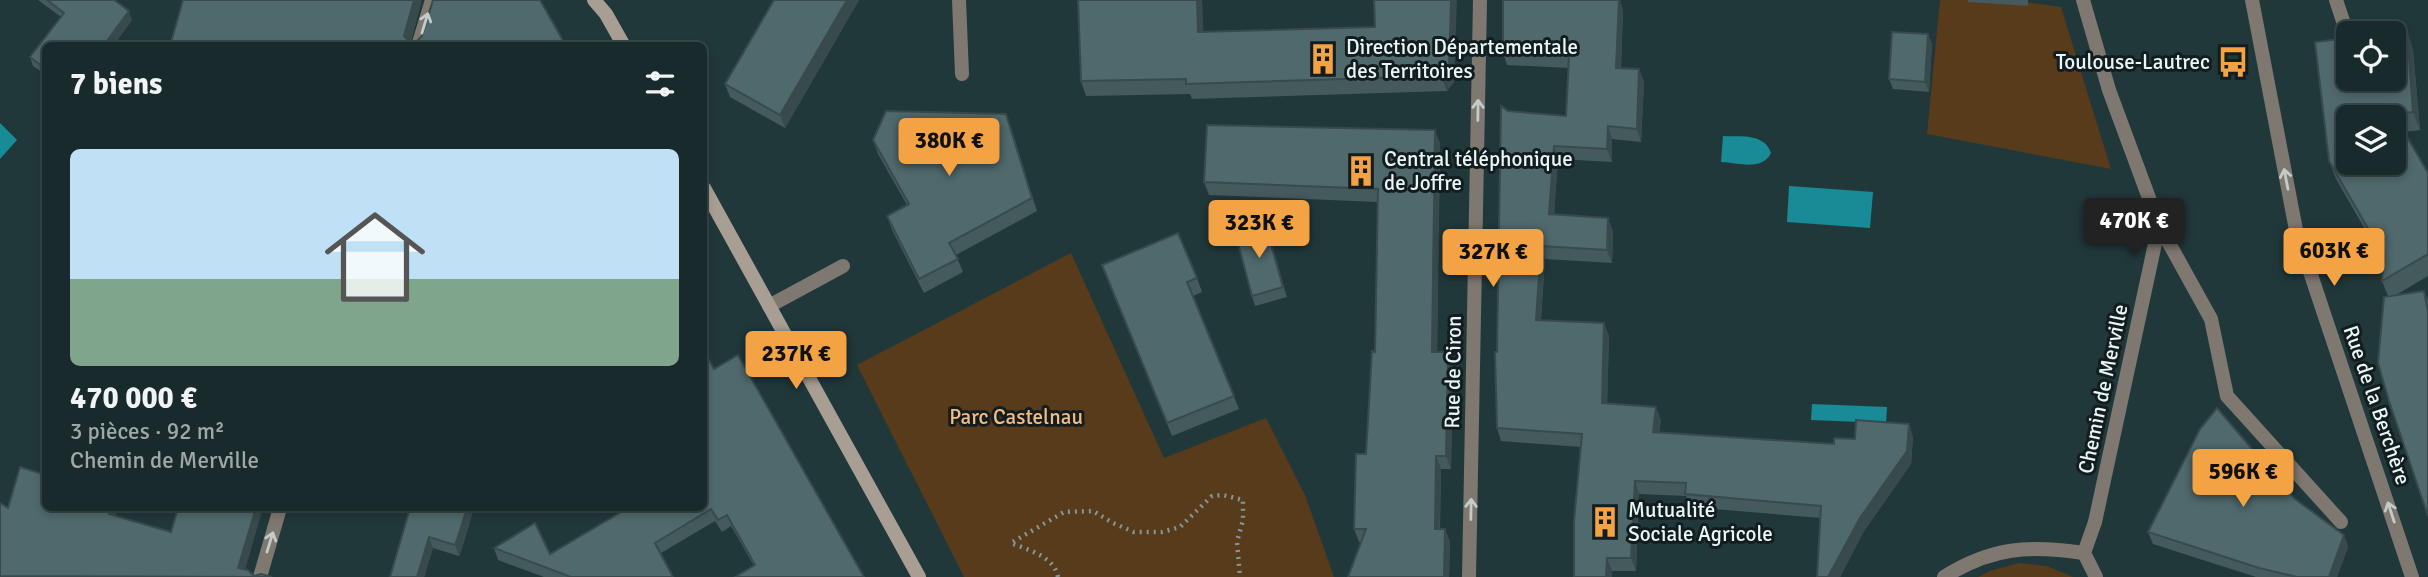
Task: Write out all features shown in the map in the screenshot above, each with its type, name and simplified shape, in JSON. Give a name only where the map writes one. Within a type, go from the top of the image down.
[{"type":"main road","points":[[594,0],[606,7],[622,42]]},
{"type":"main road","points":[[707,193],[919,577]]},
{"type":"street","points":[[419,42],[432,0]]},
{"type":"street","points":[[959,0],[962,74]]},
{"type":"street","name":"Rue de Ciron","points":[[1469,577],[1480,0]]},
{"type":"street","points":[[2083,0],[2109,90],[2159,225],[2211,319],[2227,396],[2341,522]]},
{"type":"street","name":"Rue de la Berchère","points":[[2252,0],[2296,230],[2413,577]]},
{"type":"street","points":[[2336,0],[2343,21]]},
{"type":"street","name":"Chemin de Merville","points":[[2084,553],[2095,522],[2159,225]]},
{"type":"street","points":[[769,306],[843,265]]},
{"type":"street","points":[[260,577],[280,511]]},
{"type":"street","points":[[1944,577],[1961,566],[2001,551],[2048,548],[2084,553],[2096,577]]},
{"type":"path","points":[[1058,577],[1057,571],[1041,555],[1011,543],[1064,512],[1093,512],[1135,532],[1162,532],[1180,527],[1212,496],[1223,495],[1242,500],[1243,520],[1237,542],[1240,577]]},
{"type":"green space","points":[[1940,0],[2010,0],[2061,7],[2111,169],[1927,134]]},
{"type":"green space","name":"Parc Castelnau","points":[[1071,253],[1164,458],[1266,418],[1305,495],[1334,577],[964,577],[857,365]]},
{"type":"green space","points":[[2019,563],[2047,566],[2073,577],[1978,577]]},
{"type":"water","points":[[0,123],[17,140],[0,159]]},
{"type":"water","points":[[1723,136],[1758,139],[1771,153],[1767,159],[1756,164],[1721,162]]},
{"type":"water","points":[[1789,186],[1873,192],[1870,228],[1787,222]]},
{"type":"water","points":[[1812,404],[1887,407],[1886,423],[1811,420]]},
{"type":"building","points":[[47,0],[114,0],[129,11],[106,42],[42,42],[42,66],[30,57],[64,13]]},
{"type":"building","points":[[183,0],[414,0],[404,36],[410,42],[171,42]]},
{"type":"building","points":[[433,0],[540,0],[564,42],[416,42],[422,36]]},
{"type":"building","points":[[774,0],[847,0],[780,115],[725,84]]},
{"type":"building","points":[[1078,0],[1197,0],[1198,32],[1375,27],[1374,0],[1451,0],[1449,67],[1441,76],[1186,84],[1186,79],[1081,81]]},
{"type":"building","points":[[1503,0],[1619,0],[1616,68],[1639,69],[1637,129],[1608,126],[1607,149],[1554,146],[1549,214],[1608,218],[1607,250],[1541,246],[1536,320],[1604,323],[1602,403],[1656,407],[1653,432],[1834,444],[1834,438],[1855,439],[1856,420],[1909,424],[1907,451],[1860,518],[1828,577],[1817,577],[1821,506],[1685,494],[1686,483],[1635,481],[1631,558],[1607,558],[1606,577],[1574,577],[1574,521],[1582,434],[1497,428],[1495,352],[1501,106],[1508,111],[1566,116],[1569,56],[1503,52]]},
{"type":"building","points":[[2407,31],[2413,112],[2406,113],[2406,105],[2336,105],[2336,173],[2329,161],[2315,42],[2336,39],[2336,91],[2406,91]]},
{"type":"building","points":[[1892,32],[1928,34],[1925,82],[1889,79]]},
{"type":"building","points":[[886,111],[1006,114],[1032,198],[949,243],[958,259],[919,279],[887,216],[909,204],[873,140]]},
{"type":"building","points":[[1207,125],[1435,130],[1432,352],[1448,352],[1446,456],[1436,456],[1435,529],[1445,529],[1444,577],[1348,577],[1366,529],[1354,529],[1356,454],[1366,454],[1372,351],[1375,352],[1378,189],[1204,182]]},
{"type":"building","points":[[2406,135],[2428,173],[2428,254],[2382,281],[2384,256],[2337,175],[2406,175]]},
{"type":"building","points":[[1265,223],[1283,287],[1252,296],[1235,232]]},
{"type":"building","points":[[1178,233],[1197,278],[1187,282],[1234,396],[1167,423],[1102,265]]},
{"type":"building","points":[[2424,291],[2428,312],[2428,516],[2378,363],[2384,297]]},
{"type":"building","points":[[738,355],[864,577],[735,577],[755,565],[727,515],[718,520],[711,509],[655,543],[673,577],[571,577],[494,548],[535,523],[550,554],[623,511],[707,511],[707,356],[714,369]]},
{"type":"building","points":[[2217,408],[2295,499],[2344,535],[2329,577],[2297,577],[2259,568],[2148,532],[2200,429]]},
{"type":"building","points":[[20,467],[42,474],[42,511],[110,511],[109,514],[171,532],[177,511],[255,511],[238,568],[248,570],[254,576],[261,574],[272,577],[0,576],[0,503],[8,508]]},
{"type":"building","points":[[409,511],[466,511],[455,545],[429,537],[417,577],[390,577]]},
{"type":"place","name":"Direction Départementale des Territoires","points":[[1323,59]]},
{"type":"place","name":"Toulouse-Lautrec","points":[[2233,62]]},
{"type":"place","name":"Central téléphonique de Joffre","points":[[1361,171]]},
{"type":"place","name":"Mutualité Sociale Agricole","points":[[1605,522]]}]
